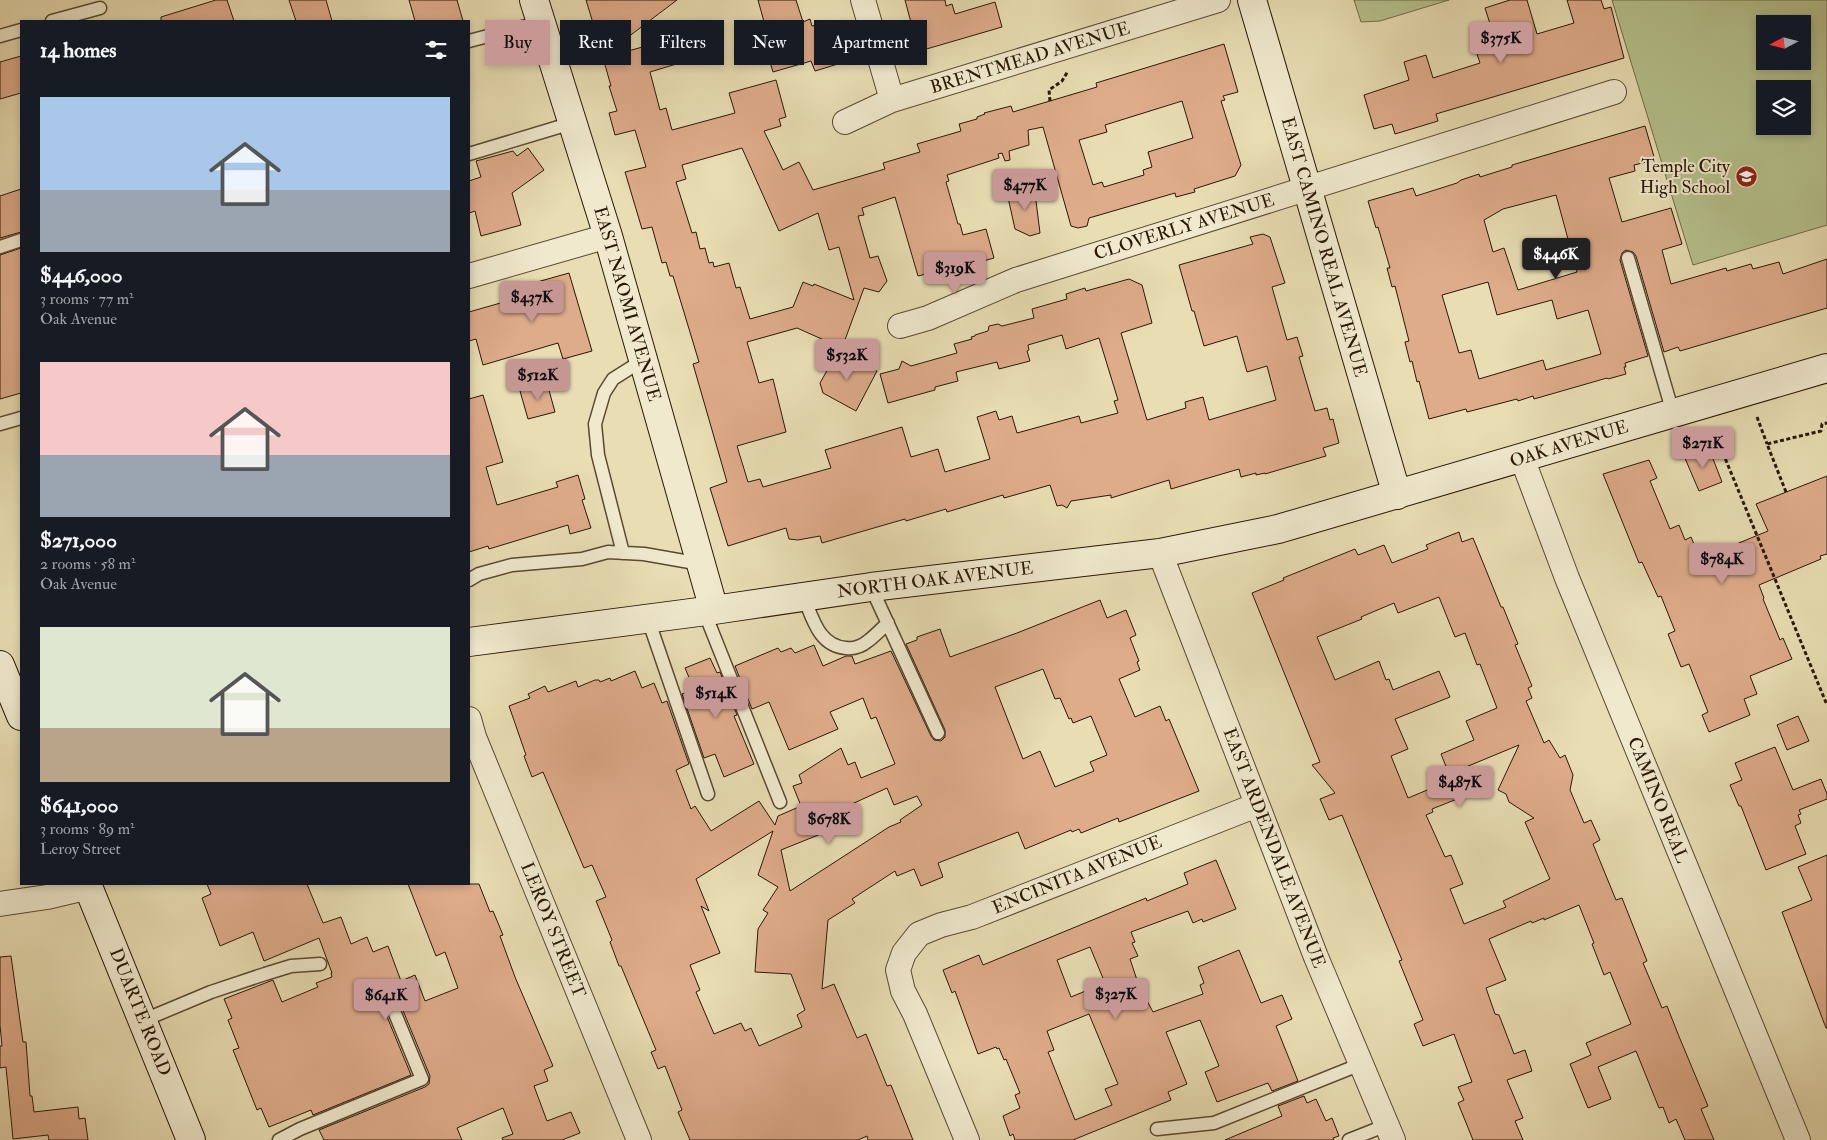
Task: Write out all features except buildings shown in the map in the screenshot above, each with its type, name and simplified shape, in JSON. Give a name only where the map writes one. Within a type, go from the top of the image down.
[{"type":"street","points":[[863,0],[892,100]]},
{"type":"street","name":"BRENTMEAD AVENUE","points":[[845,122],[892,100],[1218,0]]},
{"type":"street","name":"EAST CAMINO REAL AVENUE","points":[[1252,0],[1397,495]]},
{"type":"street","name":"EAST NAOMI AVENUE","points":[[537,11],[608,236],[701,564],[709,610]]},
{"type":"street","name":"CLOVERLY AVENUE","points":[[900,326],[928,318],[1016,280],[1614,92]]},
{"type":"street","points":[[470,276],[608,236]]},
{"type":"street","name":"OAK AVENUE","points":[[1397,495],[1827,368]]},
{"type":"street","name":"CAMINO REAL","points":[[1522,458],[1567,578],[1798,1140]]},
{"type":"street","name":"NORTH OAK AVENUE","points":[[470,642],[804,598],[871,587],[1160,553],[1278,529],[1397,495]]},
{"type":"street","name":"EAST ARDENDALE AVENUE","points":[[1160,553],[1316,958],[1390,1132]]},
{"type":"street","points":[[0,665],[20,710]]},
{"type":"street","name":"LEROY STREET","points":[[470,723],[474,737],[638,1140]]},
{"type":"street","name":"ENCINITA AVENUE","points":[[967,1140],[915,1014],[903,991],[898,970],[904,952],[919,934],[972,917],[1257,805]]},
{"type":"street","points":[[0,904],[47,897],[88,885]]},
{"type":"street","name":"DUARTE ROAD","points":[[88,885],[191,1140]]},
{"type":"lane","points":[[56,20],[100,8]]},
{"type":"lane","points":[[470,41],[537,11]]},
{"type":"lane","points":[[0,36],[20,30]]},
{"type":"lane","points":[[470,154],[572,123]]},
{"type":"lane","points":[[0,247],[20,240]]},
{"type":"lane","points":[[1628,258],[1673,413]]},
{"type":"lane","points":[[623,553],[598,455],[596,424],[604,392],[613,379],[643,360]]},
{"type":"lane","points":[[0,424],[20,418]]},
{"type":"lane","points":[[470,579],[479,574],[512,565],[582,559],[608,552],[644,554],[701,564]]},
{"type":"lane","points":[[871,587],[938,733]]},
{"type":"lane","points":[[804,598],[821,636],[830,644],[838,647],[851,648],[860,646],[888,623]]},
{"type":"lane","points":[[709,610],[780,802]]},
{"type":"lane","points":[[648,619],[708,794]]},
{"type":"lane","points":[[144,1020],[211,992],[265,974],[291,966],[320,964]]},
{"type":"lane","points":[[279,1140],[300,1129],[422,1079],[388,999]]},
{"type":"lane","points":[[1157,1129],[1214,1123],[1361,1064]]},
{"type":"lane","points":[[1348,1140],[1390,1132]]},
{"type":"path","points":[[1050,101],[1049,90],[1062,81],[1068,71]]},
{"type":"path","points":[[1757,417],[1786,492]]},
{"type":"path","points":[[1768,444],[1821,431],[1822,424],[1827,423]]},
{"type":"path","points":[[1713,429],[1827,705]]},
{"type":"green space","points":[[1354,0],[1449,0],[1380,21],[1361,22]]},
{"type":"green space","name":"Temple City High School","points":[[1612,0],[1827,0],[1827,225],[1693,265]]},
{"type":"place","name":"Temple City High School","points":[[1746,176]]}]
